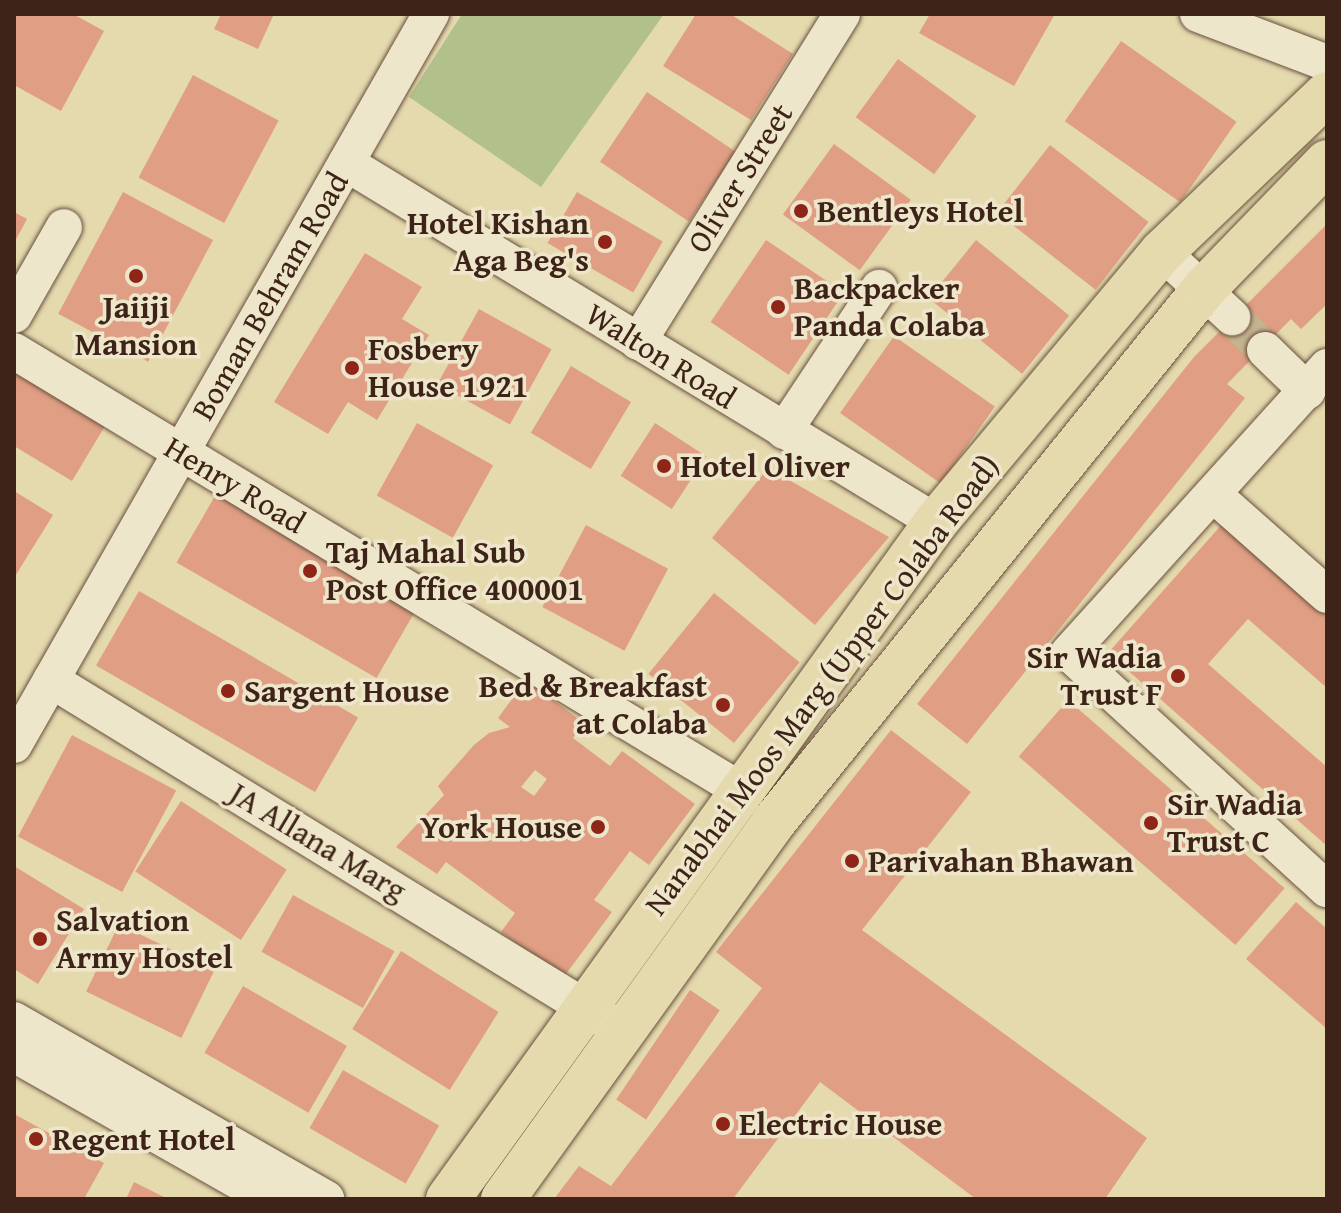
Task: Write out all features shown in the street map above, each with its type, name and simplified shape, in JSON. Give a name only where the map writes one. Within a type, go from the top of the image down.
[{"type":"main road","name":"Nanabhai Moos Marg (Upper Colaba Road)","points":[[448,1199],[936,522],[1162,252],[1327,94]]},
{"type":"main road","name":"Nanabhai Moos Marg (Upper Colaba Road)","points":[[503,1199],[773,823],[1218,303],[1327,162]]},
{"type":"street","name":"Oliver Street","points":[[638,342],[842,14]]},
{"type":"street","points":[[1198,14],[1327,63]]},
{"type":"street","name":"Boman Behram Road","points":[[14,745],[346,163],[420,18]]},
{"type":"street","name":"Walton Road","points":[[346,163],[936,522]]},
{"type":"street","points":[[14,315],[64,227]]},
{"type":"street","points":[[1162,252],[1218,303]]},
{"type":"street","points":[[784,431],[879,288]]},
{"type":"street","points":[[1265,350],[1317,379],[1069,653],[1327,889]]},
{"type":"street","name":"Henry Road","points":[[14,351],[744,792]]},
{"type":"street","points":[[1214,495],[1327,595]]},
{"type":"street","name":"JA Allana Marg","points":[[51,680],[585,1005],[621,1031]]},
{"type":"street","points":[[14,1020],[326,1199]]},
{"type":"street","points":[[14,1054],[270,1199]]},
{"type":"green space","points":[[462,14],[664,14],[541,187],[409,97]]},
{"type":"building","points":[[14,14],[73,14],[104,31],[61,111],[14,85]]},
{"type":"building","points":[[221,14],[274,14],[258,49],[214,29]]},
{"type":"building","points":[[696,14],[730,14],[793,54],[751,120],[663,66]]},
{"type":"building","points":[[930,14],[1055,14],[1014,86],[919,33]]},
{"type":"building","points":[[1121,41],[1237,122],[1180,202],[1065,121]]},
{"type":"building","points":[[898,59],[976,116],[934,174],[856,117]]},
{"type":"building","points":[[193,75],[279,121],[224,223],[139,177]]},
{"type":"building","points":[[647,92],[736,152],[689,221],[600,162]]},
{"type":"building","points":[[834,144],[911,200],[860,270],[783,214]]},
{"type":"building","points":[[1050,145],[1149,222],[1096,290],[997,213]]},
{"type":"building","name":"Jaiiji Mansion","points":[[123,192],[213,240],[148,362],[58,314]]},
{"type":"building","name":"Hotel Kishan Aga Beg's","points":[[577,192],[663,242],[633,293],[548,243]]},
{"type":"building","points":[[14,212],[27,219],[14,243]]},
{"type":"building","points":[[1327,224],[1327,304],[1301,329],[1291,319],[1227,384],[1245,398],[967,744],[917,704],[1194,357]]},
{"type":"building","name":"Backpacker Panda Colaba","points":[[766,240],[844,293],[789,375],[711,322]]},
{"type":"building","points":[[976,240],[1069,316],[1022,374],[929,298]]},
{"type":"building","name":"Fosbery House 1921","points":[[365,253],[422,287],[402,319],[429,335],[377,420],[348,402],[328,434],[274,402]]},
{"type":"building","points":[[479,309],[552,349],[510,424],[437,384]]},
{"type":"building","points":[[894,336],[995,407],[941,484],[840,413]]},
{"type":"building","points":[[14,365],[108,421],[72,481],[14,446]]},
{"type":"building","points":[[571,366],[631,402],[591,469],[531,433]]},
{"type":"building","points":[[417,423],[493,465],[453,538],[377,496]]},
{"type":"building","name":"Hotel Oliver","points":[[655,423],[706,456],[672,509],[621,476]]},
{"type":"building","points":[[768,468],[889,537],[815,625],[712,538]]},
{"type":"building","points":[[219,489],[419,604],[377,678],[176,563]]},
{"type":"building","points":[[14,491],[53,515],[14,578]]},
{"type":"building","name":"Sir Wadia Trust F","points":[[1223,523],[1327,614],[1327,688],[1248,619],[1208,664],[1327,767],[1327,846],[1108,653]]},
{"type":"building","points":[[586,525],[668,569],[624,651],[542,607]]},
{"type":"building","name":"Sargent House","points":[[139,591],[358,718],[315,792],[96,665]]},
{"type":"building","points":[[714,593],[799,662],[734,743],[649,674]]},
{"type":"building","name":"York House","points":[[526,680],[584,723],[573,738],[610,766],[622,751],[695,804],[649,865],[630,851],[594,900],[612,912],[563,978],[501,932],[515,913],[446,862],[437,874],[396,847],[444,795],[438,786],[474,745],[489,733],[510,727],[498,718]],"holes":[[[535,770],[547,779],[534,796],[521,787]],[[509,813],[520,823],[506,840],[494,830]]]},
{"type":"building","name":"Sir Wadia Trust C","points":[[1068,700],[1285,888],[1235,945],[1019,757]]},
{"type":"building","points":[[891,730],[971,792],[862,930],[1147,1138],[1105,1199],[976,1199],[820,1082],[733,1199],[554,1199],[579,1166],[611,1186],[762,988],[716,952]]},
{"type":"building","points":[[72,735],[176,790],[122,892],[18,837]]},
{"type":"building","points":[[181,801],[287,870],[241,940],[135,871]]},
{"type":"building","name":"Salvation Army Hostel","points":[[14,866],[84,909],[38,984],[14,969]]},
{"type":"building","points":[[293,895],[394,951],[363,1008],[261,952]]},
{"type":"building","points":[[1296,902],[1327,929],[1327,1029],[1246,959]]},
{"type":"building","points":[[119,924],[214,970],[181,1038],[86,991]]},
{"type":"building","points":[[401,951],[499,1012],[450,1090],[352,1029]]},
{"type":"building","points":[[243,986],[347,1046],[308,1113],[205,1053]]},
{"type":"building","points":[[690,990],[720,1010],[646,1120],[616,1099]]},
{"type":"building","points":[[343,1070],[439,1126],[406,1184],[309,1128]]},
{"type":"building","name":"Regent Hotel","points":[[14,1114],[104,1163],[84,1199],[14,1199]]},
{"type":"building","points":[[134,1182],[168,1199],[126,1199]]},
{"type":"tunnel","points":[[1232,317],[1265,350]]},
{"type":"place","name":"Bentleys Hotel","points":[[801,211]]},
{"type":"place","name":"Hotel Kishan Aga Beg's","points":[[605,242]]},
{"type":"place","name":"Jaiiji Mansion","points":[[136,276]]},
{"type":"place","name":"Backpacker Panda Colaba","points":[[778,307]]},
{"type":"place","name":"Fosbery House 1921","points":[[352,368]]},
{"type":"place","name":"Hotel Oliver","points":[[664,466]]},
{"type":"place","name":"Taj Mahal Sub Post Office 400001","points":[[310,571]]},
{"type":"place","name":"Sir Wadia Trust F","points":[[1178,676]]},
{"type":"place","name":"Sargent House","points":[[228,691]]},
{"type":"place","name":"Bed & Breakfast at Colaba","points":[[723,705]]},
{"type":"place","name":"Sir Wadia Trust C","points":[[1151,823]]},
{"type":"place","name":"York House","points":[[598,827]]},
{"type":"place","name":"Parivahan Bhawan","points":[[852,861]]},
{"type":"place","name":"Salvation Army Hostel","points":[[40,939]]},
{"type":"place","name":"Electric House","points":[[723,1124]]},
{"type":"place","name":"Regent Hotel","points":[[36,1139]]}]
